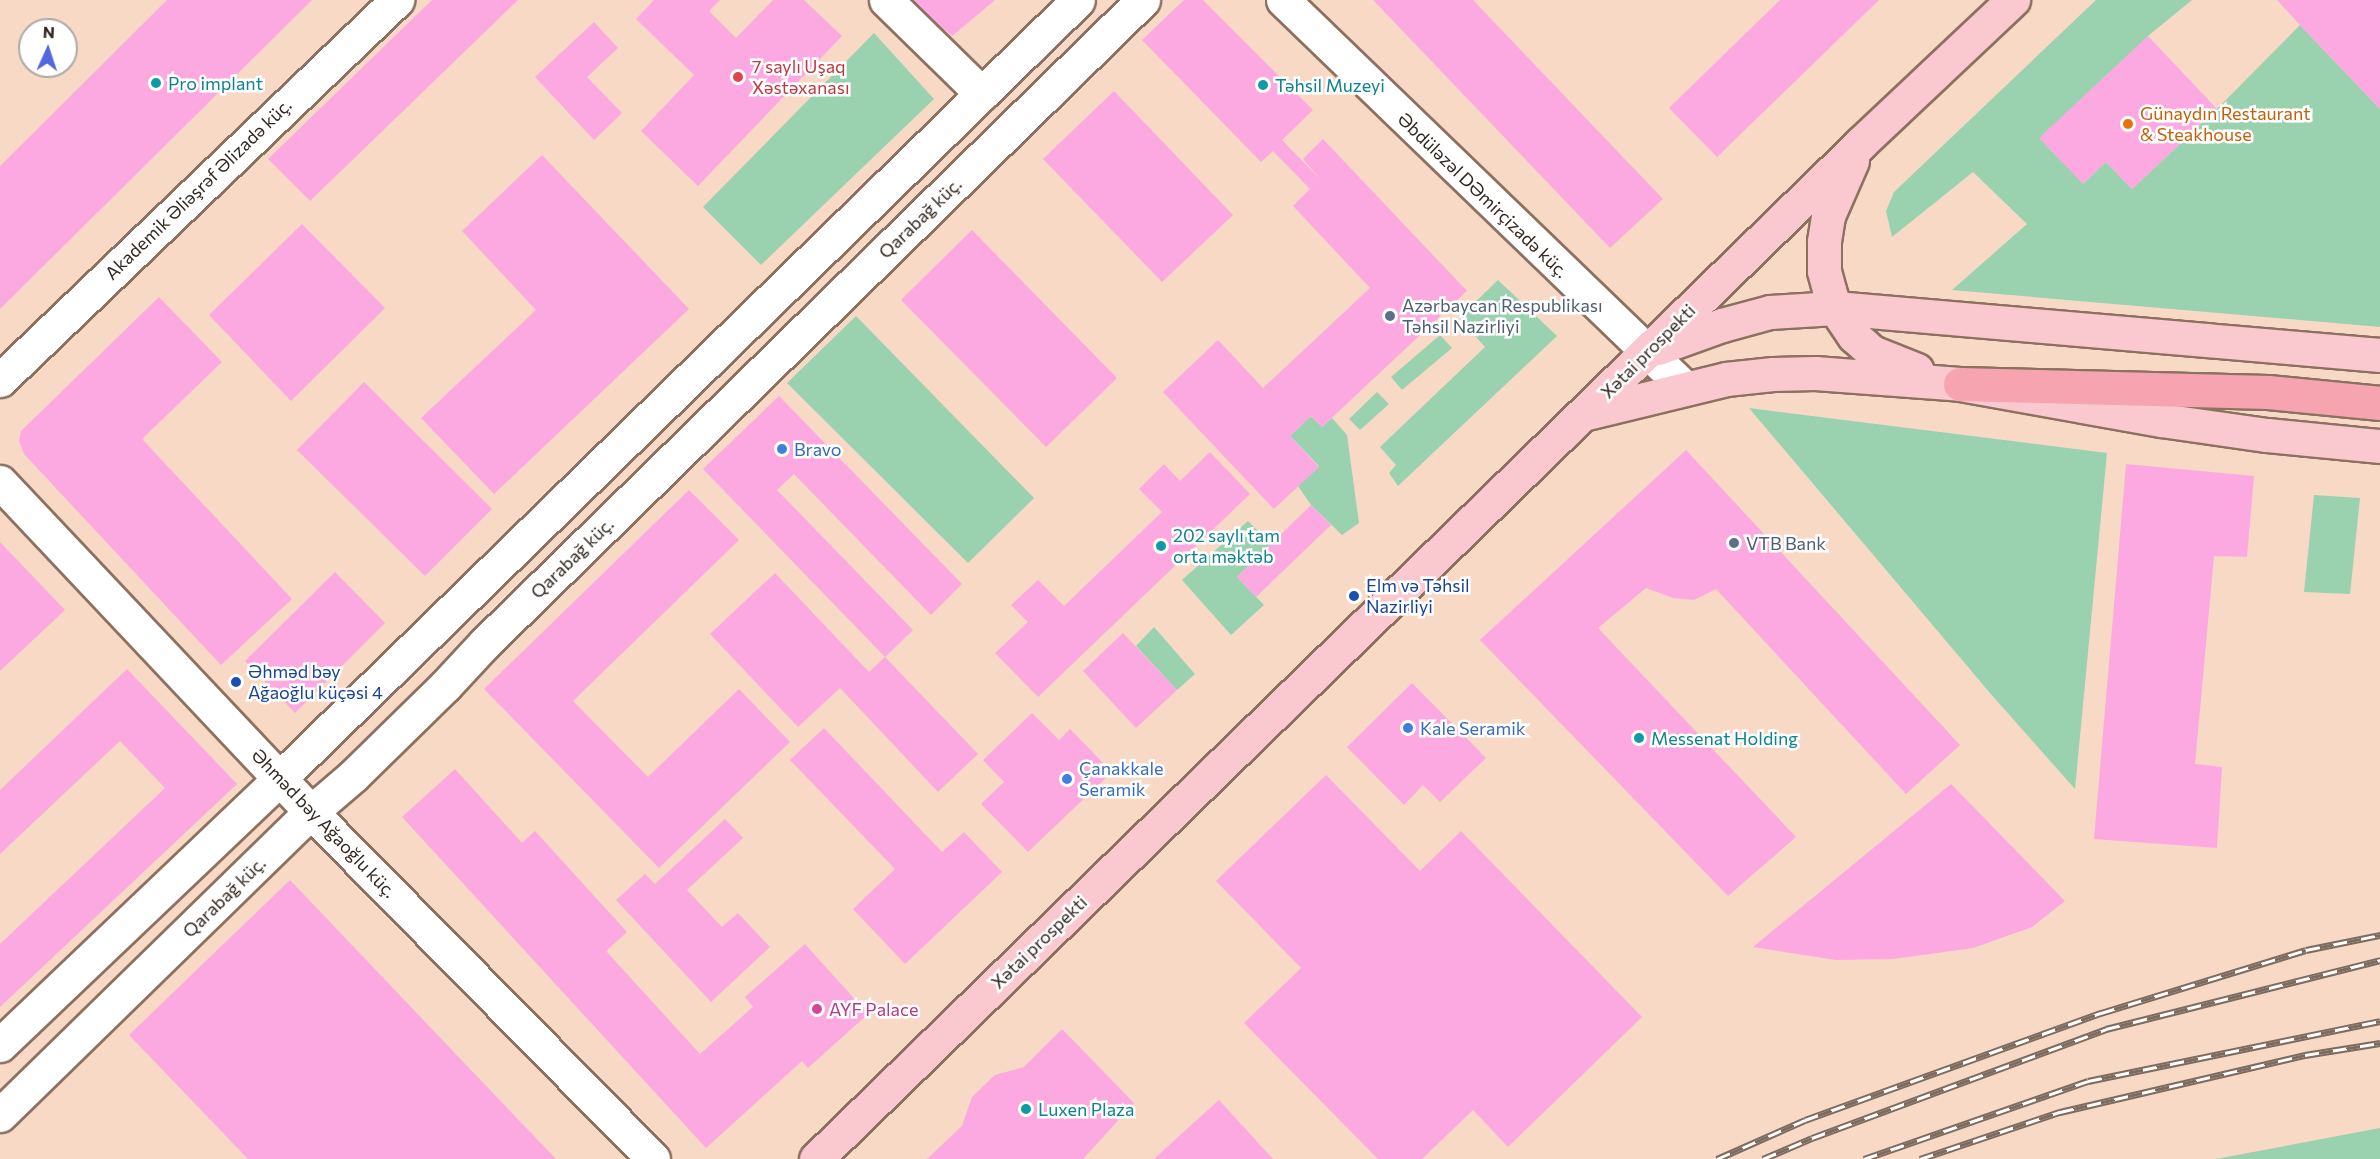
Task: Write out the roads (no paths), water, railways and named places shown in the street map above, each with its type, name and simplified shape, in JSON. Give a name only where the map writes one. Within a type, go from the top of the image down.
[{"type":"highway","points":[[1959,384],[2268,392],[2380,403]]},
{"type":"main road","name":"Xətai prospekti","points":[[816,1159],[1861,143],[2013,0]]},
{"type":"main road","points":[[1861,143],[1828,216],[1824,242],[1824,271],[1835,308],[1854,336],[1872,352],[1902,366],[1959,384]]},
{"type":"main road","points":[[1646,353],[1722,325],[1770,312],[1835,308],[2380,355]]},
{"type":"main road","points":[[1585,413],[1726,379],[1773,374],[1827,374],[1959,384],[2161,420],[2267,435],[2380,446]]},
{"type":"street","name":"Akademik Əliəşrəf Əlizadə küç.","points":[[0,380],[397,0]]},
{"type":"street","points":[[886,0],[982,94]]},
{"type":"street","points":[[0,1045],[280,778],[1078,0]]},
{"type":"street","name":"Qarabağ küç.","points":[[0,1115],[311,812],[353,776],[445,686],[484,643],[1143,0]]},
{"type":"street","name":"Əbdüləzəl DƏmirçizadə küç.","points":[[1283,0],[1646,353],[1685,388]]},
{"type":"street","name":"Əhməd bəy Ağaoğlu küç.","points":[[0,482],[311,812],[653,1159]]},
{"type":"street","points":[[556,509],[588,542]]},
{"type":"street","points":[[452,610],[484,643]]},
{"type":"railway","points":[[1717,1159],[1805,1120],[2101,1013],[2306,950],[2380,935]]},
{"type":"railway","points":[[1763,1159],[1812,1138],[2106,1029],[2380,960]]},
{"type":"railway","points":[[1864,1159],[2088,1081],[2380,1021]]},
{"type":"railway","points":[[1920,1159],[2060,1112],[2305,1055],[2380,1043]]},
{"type":"place","name":"7 saylı Uşaq Xəstəxanası","points":[[738,77]]},
{"type":"place","name":"Pro implant","points":[[156,83]]},
{"type":"place","name":"Təhsil Muzeyi","points":[[1263,85]]},
{"type":"place","name":"Günaydın Restaurant & Steakhouse","points":[[2128,124]]},
{"type":"place","name":"Azərbaycan Respublikası Təhsil Nazirliyi","points":[[1390,316]]},
{"type":"place","name":"Bravo","points":[[782,449]]},
{"type":"place","name":"VTB Bank","points":[[1734,543]]},
{"type":"place","name":"202 saylı tam orta məktəb","points":[[1161,546]]},
{"type":"place","name":"Elm və Təhsil Nazirliyi","points":[[1354,596]]},
{"type":"place","name":"Əhməd bəy Ağaoğlu küçəsi 4","points":[[236,682]]},
{"type":"place","name":"Kale Seramik","points":[[1408,728]]},
{"type":"place","name":"Messenat Holding","points":[[1639,738]]},
{"type":"place","name":"Çanakkale Seramik","points":[[1067,779]]},
{"type":"place","name":"AYF Palace","points":[[817,1009]]},
{"type":"place","name":"Luxen Plaza","points":[[1026,1109]]}]
